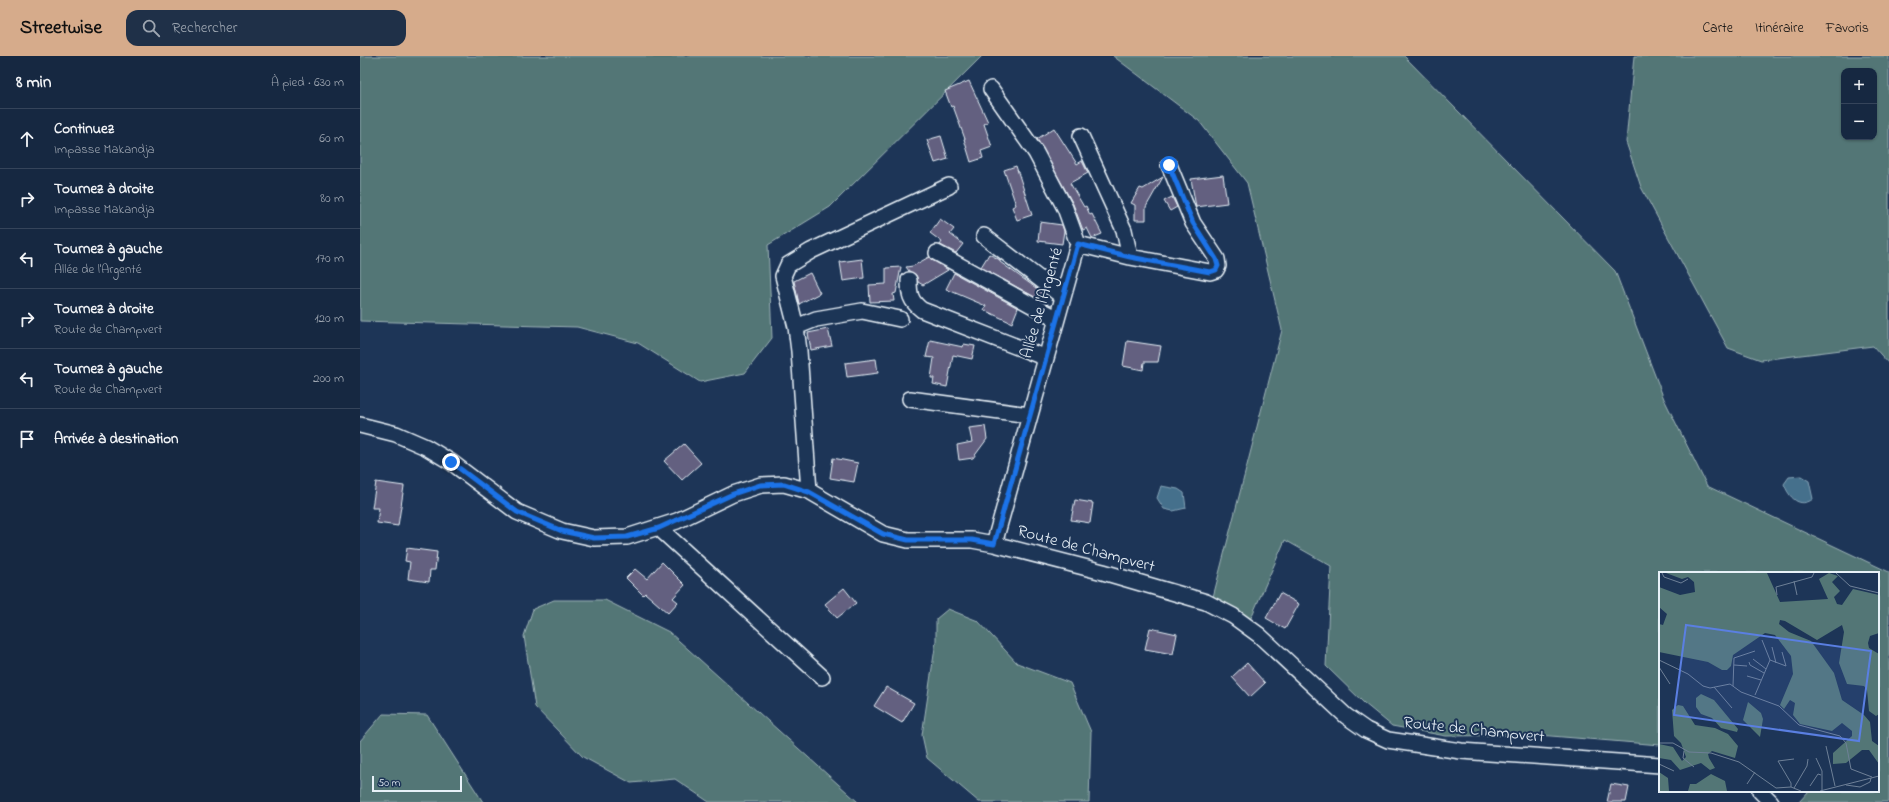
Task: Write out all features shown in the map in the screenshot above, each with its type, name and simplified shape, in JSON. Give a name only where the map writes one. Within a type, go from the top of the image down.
[{"type":"street","name":"Allée de l'Argenté","points":[[991,89],[1036,153],[1065,208],[1078,244],[994,544]]},
{"type":"street","points":[[1081,136],[1124,230],[1130,257]]},
{"type":"street","points":[[1078,244],[1130,257],[1210,272],[1216,270],[1218,266],[1216,259],[1193,223],[1169,165]]},
{"type":"street","points":[[809,492],[796,327],[783,276],[788,265],[811,251],[949,186]]},
{"type":"street","points":[[984,236],[1064,297]]},
{"type":"street","points":[[937,252],[1057,319]]},
{"type":"street","points":[[909,280],[909,293],[913,304],[922,310],[1046,358]]},
{"type":"street","points":[[796,327],[816,319],[862,311],[900,319]]},
{"type":"street","points":[[910,399],[1029,416]]},
{"type":"street","name":"Route de Champvert","points":[[360,426],[396,434],[426,447],[451,462],[517,512],[562,531],[594,538],[627,537],[659,528],[733,494],[760,485],[784,484],[809,492],[883,534],[908,540],[972,540],[994,544],[1103,572],[1206,602],[1233,616],[1259,635],[1346,716],[1366,730],[1388,740],[1461,751],[1659,765]]},
{"type":"street","points":[[659,528],[822,677]]},
{"type":"street","points":[[1761,792],[1771,802]]},
{"type":"green space","points":[[360,56],[982,56],[830,207],[768,245],[772,338],[745,373],[700,382],[638,343],[577,327],[360,321]]},
{"type":"green space","points":[[1113,56],[1404,56],[1615,271],[1664,399],[1707,486],[1889,572],[1889,802],[1799,802],[1808,792],[1879,792],[1879,572],[1659,572],[1659,745],[1539,735],[1446,736],[1392,726],[1364,703],[1326,666],[1331,566],[1285,540],[1250,620],[1213,597],[1282,330],[1247,183],[1199,121]]},
{"type":"green space","points":[[1634,56],[1889,56],[1889,364],[1873,346],[1761,360],[1728,348],[1641,187],[1626,142]]},
{"type":"green space","points":[[554,600],[605,600],[669,632],[858,802],[709,802],[675,779],[631,783],[583,757],[535,707],[524,636],[533,609]]},
{"type":"green space","points":[[948,609],[978,621],[1017,663],[1070,683],[1091,732],[1089,802],[979,802],[927,758],[922,735],[936,641],[936,619]]},
{"type":"green space","points":[[383,714],[427,715],[483,802],[360,802],[360,741]]},
{"type":"water","points":[[1801,476],[1809,481],[1813,499],[1803,503],[1792,497],[1784,484],[1789,477]]},
{"type":"water","points":[[1161,486],[1178,489],[1184,493],[1186,508],[1173,511],[1164,509],[1157,498]]},
{"type":"building","points":[[969,81],[988,122],[984,124],[992,147],[981,151],[983,158],[971,162],[965,139],[953,106],[951,107],[945,91]]},
{"type":"building","points":[[1054,128],[1077,164],[1082,161],[1088,173],[1070,183],[1084,207],[1086,206],[1090,215],[1092,214],[1102,234],[1092,238],[1087,228],[1083,230],[1073,204],[1037,139]]},
{"type":"building","points":[[941,136],[948,159],[935,163],[927,140]]},
{"type":"building","points":[[1016,166],[1032,215],[1017,220],[1012,207],[1016,205],[1004,170]]},
{"type":"building","points":[[1223,175],[1227,203],[1196,207],[1191,179]]},
{"type":"building","points":[[1163,177],[1146,207],[1146,220],[1135,220],[1135,205],[1131,203],[1140,188],[1143,189]]},
{"type":"building","points":[[1172,197],[1177,207],[1170,211],[1164,201]]},
{"type":"building","points":[[940,219],[954,229],[950,234],[963,244],[956,253],[940,245],[942,242],[930,233]]},
{"type":"building","points":[[1040,222],[1062,225],[1064,231],[1062,244],[1038,241]]},
{"type":"building","points":[[989,254],[1000,260],[1000,262],[1043,293],[1038,299],[981,267]]},
{"type":"building","points":[[929,257],[948,270],[923,285],[918,282],[916,275],[909,271],[906,267],[913,266]]},
{"type":"building","points":[[862,259],[864,278],[843,281],[840,262]]},
{"type":"building","points":[[901,267],[896,293],[893,294],[894,301],[870,302],[869,285],[886,284],[886,268]]},
{"type":"building","points":[[810,273],[820,293],[799,304],[794,281]]},
{"type":"building","points":[[954,273],[1018,308],[1012,323],[984,310],[986,306],[946,289]]},
{"type":"building","points":[[828,329],[832,346],[811,350],[808,333]]},
{"type":"building","points":[[930,340],[963,347],[964,344],[975,346],[972,359],[953,355],[947,387],[933,384],[934,378],[931,378],[934,358],[926,357]]},
{"type":"building","points":[[1127,341],[1161,346],[1158,362],[1144,362],[1143,370],[1123,366]]},
{"type":"building","points":[[876,359],[878,373],[847,377],[845,363]]},
{"type":"building","points":[[985,426],[987,439],[973,458],[959,460],[957,445],[972,442],[969,428]]},
{"type":"building","points":[[684,444],[701,463],[682,480],[664,461]]},
{"type":"building","points":[[833,458],[858,463],[854,482],[830,478]]},
{"type":"building","points":[[376,482],[404,486],[398,526],[377,523],[379,508],[372,508]]},
{"type":"building","points":[[1075,500],[1093,503],[1090,523],[1071,520]]},
{"type":"building","points":[[407,548],[437,552],[435,570],[430,570],[429,582],[408,579],[410,562],[405,561]]},
{"type":"building","points":[[662,562],[685,585],[673,598],[678,602],[668,613],[645,593],[643,595],[626,578],[635,569],[647,579]]},
{"type":"building","points":[[844,588],[856,603],[837,618],[825,604]]},
{"type":"building","points":[[1280,593],[1299,604],[1285,629],[1266,618]]},
{"type":"building","points":[[1150,628],[1177,634],[1173,654],[1145,649]]},
{"type":"building","points":[[1247,663],[1265,683],[1250,697],[1232,677]]},
{"type":"building","points":[[886,687],[914,703],[902,723],[874,706]]},
{"type":"building","points":[[1611,784],[1629,787],[1626,802],[1607,802]]},
{"type":"route","points":[[451,462],[517,512],[562,531],[594,538],[627,537],[659,528],[733,494],[760,485],[784,484],[809,492],[883,534],[908,540],[972,540],[994,544],[1078,244],[1130,257],[1210,272],[1216,270],[1218,266],[1216,259],[1193,223],[1169,165]]}]
